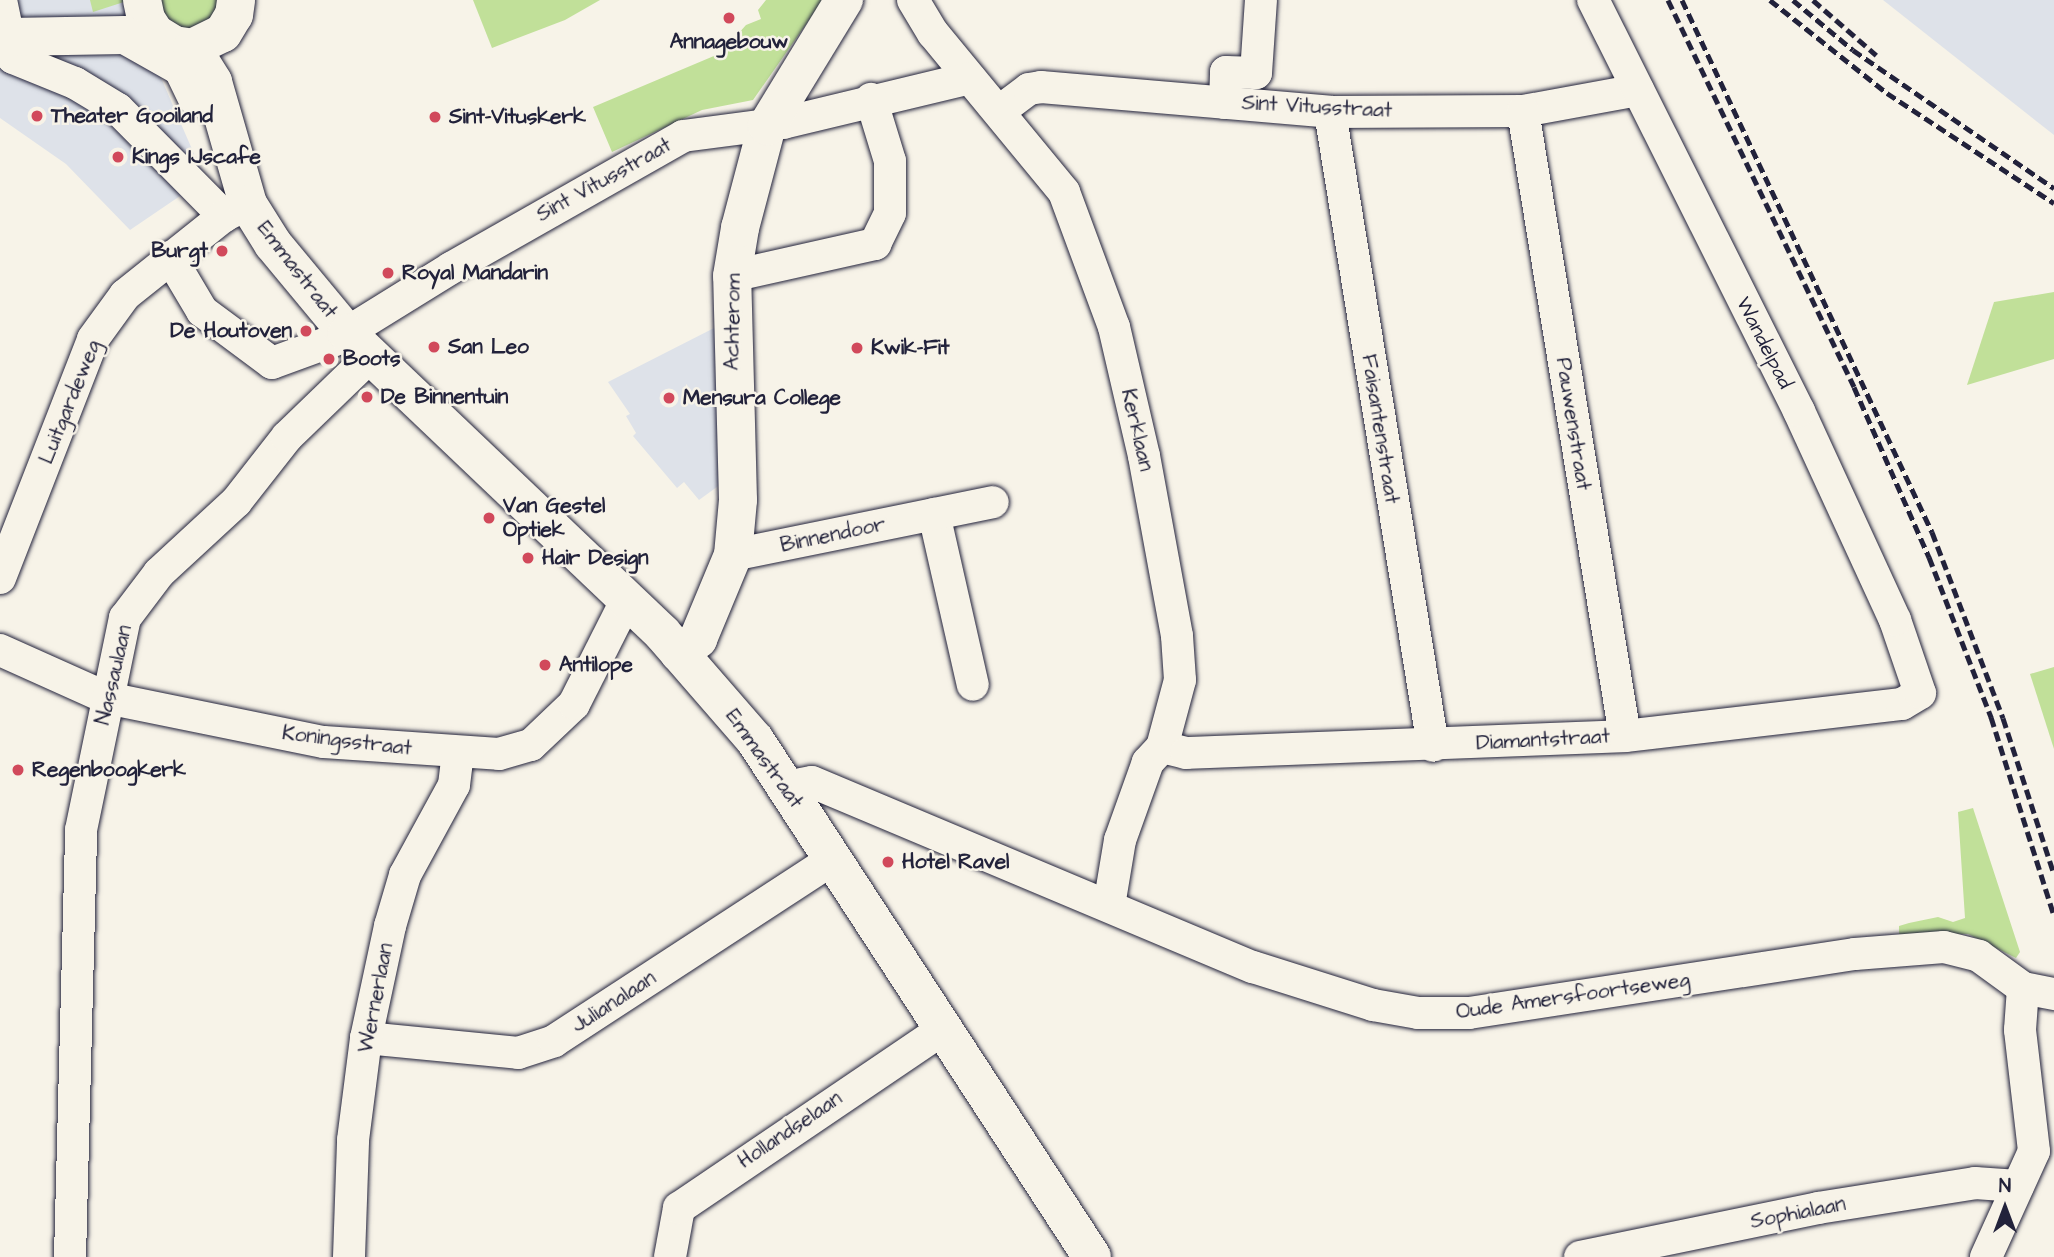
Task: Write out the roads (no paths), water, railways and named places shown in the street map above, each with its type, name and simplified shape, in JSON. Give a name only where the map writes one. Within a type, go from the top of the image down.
[{"type":"main road","name":"Achterom","points":[[679,653],[698,639],[733,555],[738,500],[732,276],[767,126],[844,0]]},
{"type":"main road","points":[[4,38],[92,18],[144,10],[166,41],[192,48],[223,33],[239,1]]},
{"type":"main road","points":[[4,38],[125,35],[182,67],[223,168],[236,210]]},
{"type":"main road","name":"Emmastraat","points":[[192,48],[213,82],[236,210],[359,344],[679,653],[755,740],[1092,1257]]},
{"type":"street","points":[[1,0],[4,38]]},
{"type":"street","name":"Kerklaan","points":[[914,0],[970,78],[1001,110],[1064,192],[1114,327],[1144,456],[1180,658],[1180,680],[1162,747],[1148,762],[1120,840],[1109,906]]},
{"type":"street","points":[[1225,103],[1226,72],[1256,73],[1261,0]]},
{"type":"street","name":"Wandelpad","points":[[1593,0],[1840,500],[1895,620],[1920,693]]},
{"type":"street","name":"Emmastraat","points":[[4,38],[13,58],[75,83],[118,109],[236,210]]},
{"type":"street","name":"Sint Vitusstraat","points":[[359,344],[451,268],[683,136],[767,126],[871,99],[970,78]]},
{"type":"street","name":"Sint Vitusstraat","points":[[1001,110],[1029,89],[1041,87],[1330,112],[1523,111],[1638,89]]},
{"type":"street","points":[[732,276],[875,244],[890,213],[890,161],[871,99]]},
{"type":"street","name":"Pauwenstraat","points":[[1523,111],[1625,736]]},
{"type":"street","name":"Faisantenstraat","points":[[1330,112],[1433,746]]},
{"type":"street","name":"Luitgardeweg","points":[[0,578],[87,350],[125,295],[162,264],[236,210]]},
{"type":"street","name":"Emmastraat","points":[[162,264],[202,311],[272,363],[359,344]]},
{"type":"street","name":"Nassaulaan","points":[[70,1257],[80,830],[125,618],[159,573],[236,502],[359,344]]},
{"type":"street","name":"Binnendoor","points":[[733,555],[993,502]]},
{"type":"street","points":[[934,514],[972,685]]},
{"type":"street","name":"Koningsstraat","points":[[0,650],[107,698],[324,742],[458,753],[517,751],[546,735],[587,687],[626,601]]},
{"type":"street","name":"Diamantstraat","points":[[1162,747],[1186,753],[1433,746],[1625,736],[1902,704],[1920,693]]},
{"type":"street","name":"Wernerlaan","points":[[349,1257],[353,1140],[366,1038],[405,875],[454,785],[458,753]]},
{"type":"street","name":"Oude Amersfoortseweg","points":[[786,787],[812,782],[1253,967],[1373,1005],[1418,1013],[1469,1013],[1855,954],[1944,947],[1979,956],[2023,988],[2054,994]]},
{"type":"street","name":"Julianalaan","points":[[366,1038],[517,1053],[554,1041],[833,859]]},
{"type":"street","points":[[1986,1257],[2034,1152],[2020,1030],[2023,988]]},
{"type":"street","name":"Hollandselaan","points":[[670,1257],[679,1208],[945,1028]]},
{"type":"street","name":"Sophialaan","points":[[1580,1257],[1818,1208],[1975,1183],[2018,1186]]},
{"type":"railway","points":[[1668,0],[1854,387],[1929,557],[1991,717],[2054,916]]},
{"type":"railway","points":[[1682,0],[1932,532],[2003,718],[2054,874]]},
{"type":"railway","points":[[1770,0],[1887,93],[2054,203]]},
{"type":"railway","points":[[1793,0],[1853,50],[2054,188]]},
{"type":"railway","points":[[1813,0],[1876,55]]},
{"type":"place","name":"Annagebouw","points":[[729,18]]},
{"type":"place","name":"Theater Gooiland","points":[[37,116]]},
{"type":"place","name":"Sint-Vituskerk","points":[[435,117]]},
{"type":"place","name":"Kings IJscafe","points":[[118,157]]},
{"type":"place","name":"Burgt","points":[[222,251]]},
{"type":"place","name":"Royal Mandarin","points":[[388,273]]},
{"type":"place","name":"De Houtoven","points":[[306,331]]},
{"type":"place","name":"San Leo","points":[[434,347]]},
{"type":"place","name":"Kwik-Fit","points":[[857,348]]},
{"type":"place","name":"Boots","points":[[329,359]]},
{"type":"place","name":"De Binnentuin","points":[[367,397]]},
{"type":"place","name":"Mensura College","points":[[669,398]]},
{"type":"place","name":"Van Gestel Optiek","points":[[489,518]]},
{"type":"place","name":"Hair Design","points":[[528,558]]},
{"type":"place","name":"Antilope","points":[[545,665]]},
{"type":"place","name":"Regenboogkerk","points":[[18,770]]},
{"type":"place","name":"Hotel Ravel","points":[[888,862]]}]
